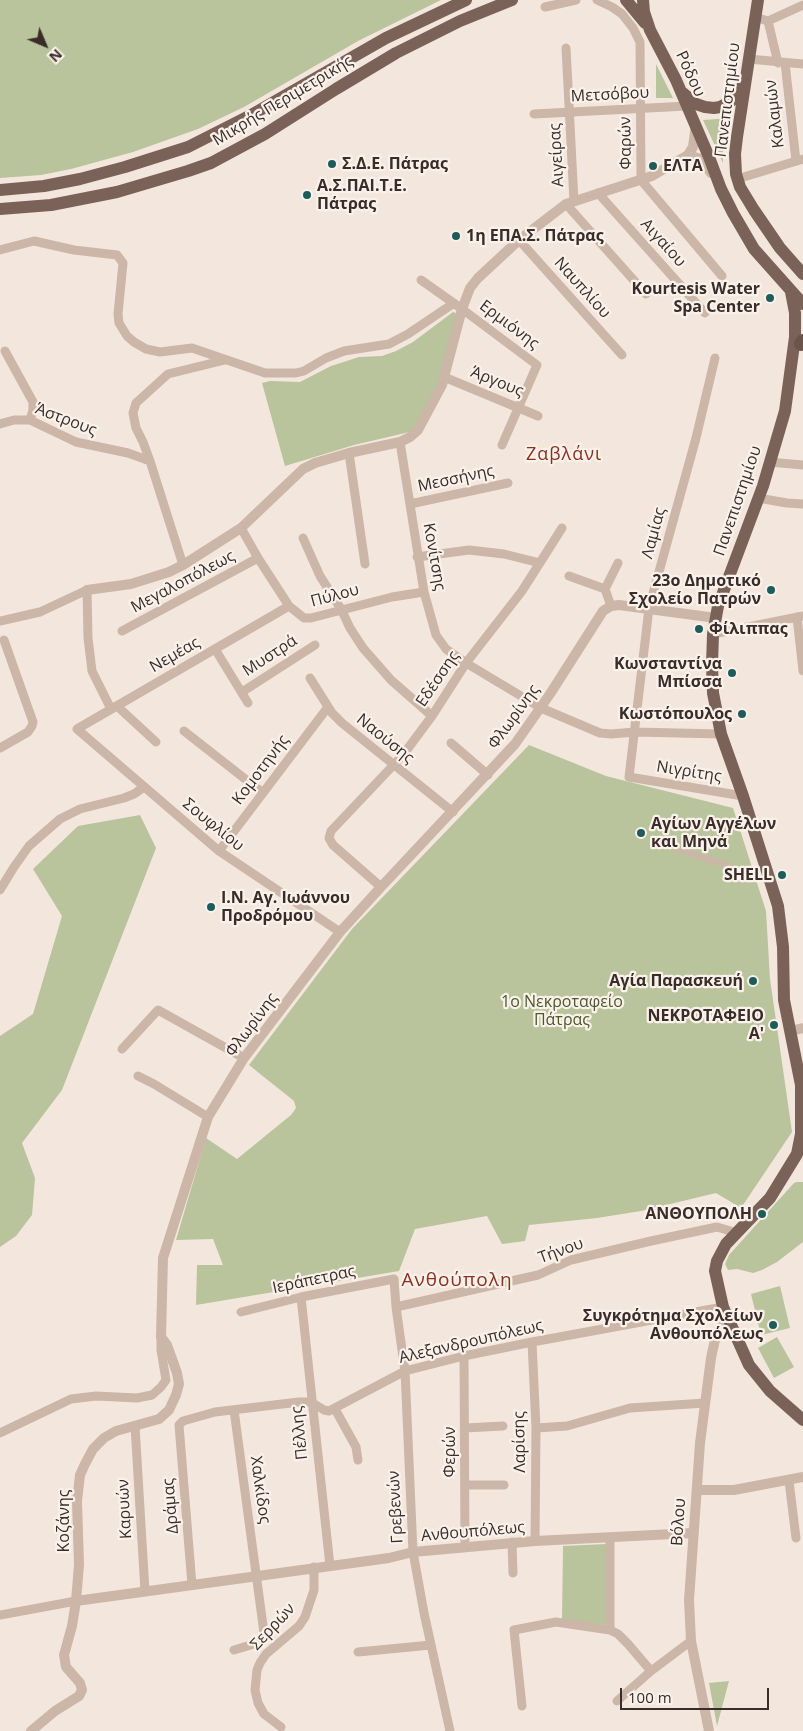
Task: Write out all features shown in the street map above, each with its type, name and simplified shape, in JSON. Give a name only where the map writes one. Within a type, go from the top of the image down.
[{"type":"main road","name":"Μικρής Περιμετρικής","points":[[0,190],[22,189],[72,180],[125,167],[188,146],[253,114],[386,38],[466,0]]},
{"type":"main road","name":"Μικρής Περιμετρικής","points":[[0,209],[50,205],[117,192],[211,163],[265,134],[396,53],[460,21],[512,0]]},
{"type":"main road","points":[[626,0],[650,30]]},
{"type":"main road","name":"Ρόδου","points":[[642,0],[650,30],[676,80],[696,125],[714,167],[721,190]]},
{"type":"main road","name":"Πανεπιστημίου","points":[[758,0],[736,147],[737,178],[770,234],[803,274]]},
{"type":"main road","points":[[676,80],[690,100],[710,108],[720,107],[731,101],[746,81]]},
{"type":"main road","points":[[721,190],[754,249],[803,304]]},
{"type":"main road","name":"Πανεπιστημίου","points":[[791,292],[796,319],[785,410],[758,498],[721,599],[716,618],[712,665],[713,693],[721,734],[778,906],[783,946],[784,1000],[797,1030],[802,1134],[797,1154],[770,1198],[723,1249],[715,1267],[716,1281],[725,1312],[745,1359],[755,1375],[770,1391],[803,1420]]},
{"type":"main road","name":"Πανεπιστημίου","points":[[792,362],[802,341]]},
{"type":"street","points":[[546,7],[576,0]]},
{"type":"street","name":"Φαρών","points":[[597,0],[612,7],[626,18],[635,30],[640,42],[641,180],[722,276]]},
{"type":"street","points":[[755,17],[768,22],[803,6]]},
{"type":"street","name":"Καλαμών","points":[[768,22],[781,63],[799,160]]},
{"type":"street","name":"Αιγείρας","points":[[566,48],[570,112],[570,202]]},
{"type":"street","points":[[749,59],[803,64]]},
{"type":"street","name":"Μετσόβου","points":[[534,114],[687,106]]},
{"type":"street","points":[[0,621],[45,610],[75,594],[87,590],[145,580],[169,572],[241,528],[303,469],[315,463],[349,453],[400,442],[410,437],[418,430],[444,377],[458,306],[478,278],[518,240],[570,202],[641,180],[688,155],[693,147],[696,125]]},
{"type":"street","points":[[688,155],[697,157],[704,162],[721,190]]},
{"type":"street","points":[[737,178],[799,160]]},
{"type":"street","name":"Αιγαίου","points":[[598,193],[705,313]]},
{"type":"street","points":[[570,202],[646,294]]},
{"type":"street","name":"Ναυπλίου","points":[[518,240],[622,355]]},
{"type":"street","points":[[0,250],[34,241],[74,250],[117,255],[123,263],[118,314],[119,323],[127,336],[140,346],[153,351],[160,352],[192,348],[258,372],[296,373],[344,351],[389,344],[458,306]]},
{"type":"street","name":"Ερμιόνης","points":[[420,280],[537,365],[518,407]]},
{"type":"street","points":[[5,351],[33,402],[30,420]]},
{"type":"street","name":"Λαμίας","points":[[629,777],[649,608],[696,438],[715,358]]},
{"type":"street","points":[[183,565],[150,461],[136,428],[133,413],[136,403],[168,374],[224,360]]},
{"type":"street","name":"Άργους","points":[[444,377],[538,416]]},
{"type":"street","points":[[502,445],[518,407]]},
{"type":"street","name":"Άστρους","points":[[0,424],[14,420],[30,420],[76,442],[122,451],[150,461]]},
{"type":"street","name":"Κονίτσης","points":[[400,442],[424,592],[432,626],[438,640],[466,663],[540,708],[600,733],[721,734]]},
{"type":"street","points":[[349,453],[366,564]]},
{"type":"street","points":[[769,462],[803,465]]},
{"type":"street","name":"Μεσσήνης","points":[[410,504],[508,483]]},
{"type":"street","points":[[758,498],[786,504],[803,504]]},
{"type":"street","name":"Πύλου","points":[[241,528],[289,606],[302,617],[308,619],[341,609],[424,592]]},
{"type":"street","name":"Εδέσσης","points":[[381,887],[333,845],[329,838],[331,831],[394,766],[432,716],[466,663],[502,618],[562,528]]},
{"type":"street","points":[[303,538],[320,576],[368,655],[404,692],[432,716]]},
{"type":"street","points":[[418,558],[469,550],[504,554],[540,563]]},
{"type":"street","name":"Μεγαλοπόλεως","points":[[122,631],[258,558]]},
{"type":"street","points":[[618,563],[604,589],[610,606],[649,608],[716,618]]},
{"type":"street","points":[[569,576],[604,589]]},
{"type":"street","points":[[87,590],[88,638],[92,672],[114,708],[156,742]]},
{"type":"street","name":"Νεμέας","points":[[77,729],[289,606]]},
{"type":"street","name":"Φλωρίνης","points":[[0,1433],[70,1400],[96,1396],[137,1398],[152,1395],[161,1387],[166,1380],[161,1350],[163,1258],[208,1117],[244,1058],[340,932],[516,744],[601,614],[610,606]]},
{"type":"street","points":[[714,634],[800,616],[803,671]]},
{"type":"street","points":[[0,748],[28,732],[33,723],[4,640]]},
{"type":"street","name":"Μυστρά","points":[[242,692],[315,645]]},
{"type":"street","points":[[215,648],[248,703]]},
{"type":"street","name":"Ναούσης","points":[[310,678],[337,719],[453,812]]},
{"type":"street","name":"Κομοτηνής","points":[[219,851],[328,707]]},
{"type":"street","name":"Σουφλίου","points":[[77,729],[219,851],[340,932]]},
{"type":"street","points":[[184,731],[263,793]]},
{"type":"street","points":[[451,743],[488,775]]},
{"type":"street","name":"Νιγρίτης","points":[[629,777],[743,796]]},
{"type":"street","points":[[0,890],[3,880],[29,846],[60,819],[80,809],[130,796],[144,787]]},
{"type":"street","points":[[657,842],[755,875]]},
{"type":"street","points":[[122,1049],[158,1010],[244,1058]]},
{"type":"street","points":[[138,1076],[208,1117]]},
{"type":"street","name":"Τήνου","points":[[396,1307],[538,1275],[571,1260],[661,1238],[717,1227],[736,1233]]},
{"type":"street","name":"Γρεβενών","points":[[394,1279],[405,1371],[413,1552],[418,1587],[450,1731]]},
{"type":"street","name":"Ιεράπετρας","points":[[241,1312],[301,1297],[394,1279]]},
{"type":"street","name":"Πέλλης","points":[[301,1297],[330,1566]]},
{"type":"street","name":"Αλεξανδρουπόλεως","points":[[335,1409],[405,1371],[464,1356],[532,1342],[725,1312]]},
{"type":"street","name":"Βόλου","points":[[709,1731],[691,1641],[688,1613],[693,1533],[705,1404],[716,1334],[725,1312]]},
{"type":"street","name":"Κοζάνης","points":[[31,1731],[55,1711],[77,1698],[81,1693],[81,1685],[66,1667],[64,1655],[72,1626],[76,1601],[79,1554],[77,1501],[80,1475],[89,1454],[104,1438],[113,1432],[153,1422],[162,1417],[171,1406],[178,1384],[177,1373],[167,1345],[161,1337]]},
{"type":"street","name":"Λαρίσης","points":[[532,1342],[536,1428],[535,1541]]},
{"type":"street","name":"Φερών","points":[[464,1356],[465,1547]]},
{"type":"street","points":[[234,1410],[299,1402],[312,1403],[326,1411],[335,1409],[356,1447],[358,1460]]},
{"type":"street","points":[[536,1428],[568,1426],[630,1408],[705,1404]]},
{"type":"street","name":"Δράμας","points":[[192,1585],[179,1425],[183,1421],[198,1416],[234,1410]]},
{"type":"street","name":"Χαλκίδος","points":[[234,1410],[257,1575]]},
{"type":"street","name":"Καρυών","points":[[136,1426],[145,1591]]},
{"type":"street","points":[[465,1428],[502,1426]]},
{"type":"street","points":[[697,1490],[729,1490],[803,1478]]},
{"type":"street","points":[[789,1481],[796,1538]]},
{"type":"street","points":[[465,1485],[504,1485]]},
{"type":"street","name":"Ανθουπόλεως","points":[[76,1601],[389,1558],[413,1552],[512,1542],[693,1533]]},
{"type":"street","points":[[610,1538],[610,1630]]},
{"type":"street","points":[[512,1542],[513,1573]]},
{"type":"street","name":"Σερρών","points":[[281,1727],[264,1714],[258,1703],[255,1690],[257,1670],[266,1654],[299,1626],[306,1617],[314,1590],[314,1568]]},
{"type":"street","points":[[234,1650],[254,1644],[264,1635],[257,1575]]},
{"type":"street","points":[[0,1615],[76,1601]]},
{"type":"street","points":[[522,1706],[514,1630],[556,1622],[610,1630],[618,1634],[628,1644],[651,1671]]},
{"type":"street","points":[[617,1701],[651,1671],[691,1641]]},
{"type":"street","points":[[358,1652],[431,1645]]},
{"type":"green space","points":[[0,0],[441,0],[358,41],[244,107],[198,129],[133,152],[71,169],[41,175],[0,178]]},
{"type":"green space","points":[[656,64],[673,98],[656,98]]},
{"type":"green space","points":[[728,116],[723,143],[723,163],[703,120]]},
{"type":"green space","points":[[453,312],[456,313],[447,367],[418,430],[354,445],[285,466],[262,383],[270,381],[300,382],[331,366],[359,357],[382,356],[396,351],[413,342]]},
{"type":"green space","name":"1o Νεκροταφείο Πάτρας","points":[[529,745],[606,776],[733,808],[766,911],[770,979],[792,1132],[741,1208],[716,1193],[641,1211],[529,1225],[525,1241],[502,1244],[487,1216],[415,1229],[399,1271],[196,1305],[197,1265],[223,1265],[213,1239],[176,1240],[206,1138],[237,1159],[291,1115],[296,1108],[294,1101],[249,1065],[352,929]]},
{"type":"green space","points":[[140,815],[156,848],[62,1090],[22,1143],[35,1178],[32,1215],[16,1236],[0,1247],[0,1036],[33,1014],[62,916],[33,869],[78,826]]},
{"type":"green space","points":[[803,1182],[803,1242],[777,1262],[762,1270],[753,1273],[737,1269],[728,1270],[725,1264],[729,1255],[794,1183]]},
{"type":"green space","points":[[780,1286],[790,1328],[761,1335],[751,1294]]},
{"type":"green space","points":[[777,1337],[794,1367],[774,1378],[758,1348]]},
{"type":"green space","points":[[607,1544],[606,1625],[562,1620],[563,1546]]},
{"type":"green space","points":[[729,1681],[717,1726],[709,1683]]},
{"type":"place","name":"Σ.Δ.Ε. Πάτρας","points":[[332,164]]},
{"type":"place","name":"ΕΛΤΑ","points":[[653,166]]},
{"type":"place","name":"Α.Σ.ΠΑΙ.Τ.Ε. Πάτρας","points":[[307,195]]},
{"type":"place","name":"1η ΕΠΑ.Σ. Πάτρας","points":[[456,236]]},
{"type":"place","name":"Kourtesis Water Spa Center","points":[[770,298]]},
{"type":"place","name":"23ο Δημοτικό Σχολείο Πατρών","points":[[771,590]]},
{"type":"place","name":"Φίλιππας","points":[[699,629]]},
{"type":"place","name":"Κωνσταντίνα Μπίσσα","points":[[732,673]]},
{"type":"place","name":"Κωστόπουλος","points":[[742,714]]},
{"type":"place","name":"Αγίων Αγγέλων και Μηνά","points":[[641,833]]},
{"type":"place","name":"SHELL","points":[[782,875]]},
{"type":"place","name":"Ι.Ν. Αγ. Ιωάννου Προδρόμου","points":[[211,907]]},
{"type":"place","name":"Αγία Παρασκευή","points":[[753,981]]},
{"type":"place","name":"ΝΕΚΡΟΤΑΦΕΙΟ Α'","points":[[774,1025]]},
{"type":"place","name":"ΑΝΘΟΥΠΟΛΗ","points":[[762,1214]]},
{"type":"place","name":"Συγκρότημα Σχολείων Ανθουπόλεως","points":[[773,1325]]},
{"type":"district","name":"Ζαβλάνι","points":[[564,455]]},
{"type":"district","name":"Ανθούπολη","points":[[457,1281]]}]
